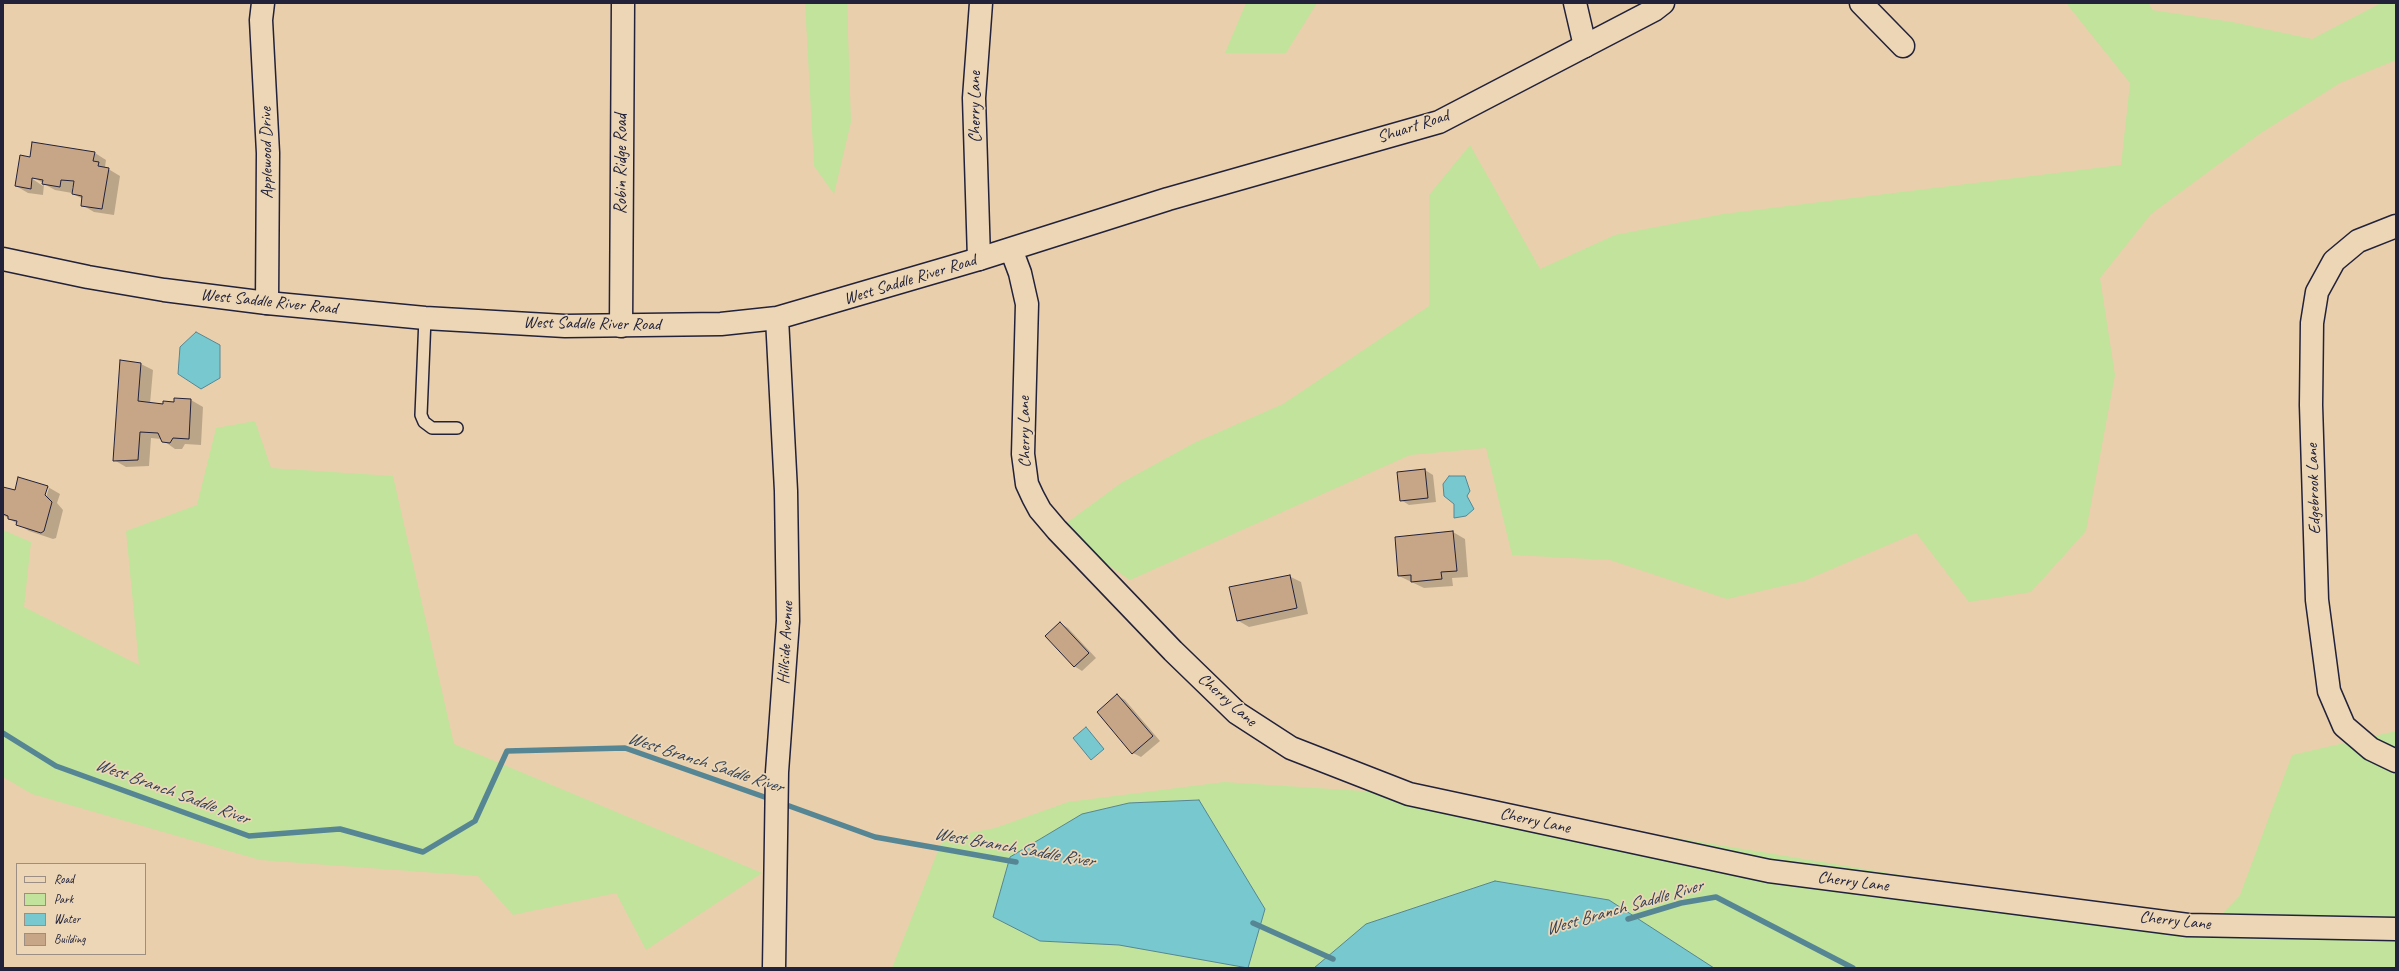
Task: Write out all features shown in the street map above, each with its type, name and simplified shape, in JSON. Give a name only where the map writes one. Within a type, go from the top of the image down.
[{"type":"street","name":"Applewood Drive","points":[[263,3],[262,20],[268,153],[267,303]]},
{"type":"street","name":"Robin Ridge Road","points":[[621,326],[623,3]]},
{"type":"street","name":"Cherry Lane","points":[[979,259],[974,98],[980,3]]},
{"type":"street","points":[[1575,3],[1585,46]]},
{"type":"street","name":"Shuart Road","points":[[1168,199],[1439,122],[1654,10],[1663,3]]},
{"type":"street","points":[[1861,3],[1903,46]]},
{"type":"street","name":"West Saddle River Road","points":[[3,260],[125,284],[267,303],[425,318],[565,326],[721,324],[777,318],[827,305],[1168,199]]},
{"type":"street","name":"Edgebrook Lane","points":[[2396,226],[2358,241],[2334,261],[2317,292],[2312,323],[2311,397],[2317,600],[2329,691],[2344,726],[2371,749],[2396,761]]},
{"type":"street","name":"Cherry Lane","points":[[1011,249],[1020,273],[1027,304],[1022,440],[1024,468],[1033,497],[1040,510],[1057,530],[1173,651],[1236,713],[1291,748],[1409,794],[1769,871],[2188,925],[2396,929]]},
{"type":"street","name":"Hillside Avenue","points":[[774,968],[776,816],[788,621],[786,491],[777,318]]},
{"type":"lane","points":[[425,318],[421,415],[424,422],[432,428],[457,428]]},
{"type":"green space","points":[[805,3],[847,3],[851,122],[834,194],[814,166]]},
{"type":"green space","points":[[1246,3],[1317,3],[1286,53],[1225,53]]},
{"type":"green space","points":[[2066,3],[2149,3],[2152,10],[2232,22],[2312,39],[2381,3],[2396,3],[2396,60],[2340,83],[2261,133],[2151,214],[2100,278],[2115,375],[2086,531],[2031,592],[1969,602],[1916,533],[1804,581],[1727,599],[1610,560],[1512,555],[1486,448],[1410,455],[1130,580],[1057,530],[1121,483],[1194,443],[1283,404],[1429,306],[1429,195],[1470,145],[1540,269],[1615,235],[1723,214],[2121,165],[2130,83]]},
{"type":"green space","points":[[255,421],[271,468],[393,476],[454,744],[762,873],[646,950],[616,893],[513,915],[478,876],[260,860],[32,794],[3,777],[3,530],[31,542],[24,607],[139,665],[126,531],[197,505],[216,428]]},
{"type":"green space","points":[[2396,731],[2396,968],[892,968],[943,838],[995,828],[1068,802],[1224,782],[1409,794],[2211,926],[2240,895],[2292,755]]},
{"type":"water","points":[[196,332],[220,345],[220,378],[201,389],[178,374],[180,347]]},
{"type":"water","points":[[1449,476],[1465,476],[1470,491],[1467,496],[1474,509],[1466,516],[1454,518],[1454,504],[1444,496],[1443,484]]},
{"type":"water","points":[[1086,727],[1104,749],[1091,760],[1073,738]]},
{"type":"water","points":[[1199,800],[1265,909],[1248,968],[1119,945],[1040,941],[993,917],[1010,857],[1082,814],[1129,803]]},
{"type":"water","points":[[1495,881],[1609,900],[1714,968],[1314,968],[1366,924]]},
{"type":"building","points":[[32,142],[95,152],[93,161],[99,162],[98,166],[109,168],[102,209],[81,206],[82,196],[72,194],[74,181],[61,180],[60,187],[42,184],[43,180],[32,178],[31,189],[15,186],[20,155],[30,157]]},
{"type":"building","points":[[120,360],[141,363],[138,401],[163,404],[163,401],[174,402],[174,398],[191,399],[189,439],[173,438],[170,443],[162,442],[158,433],[140,432],[138,460],[113,461]]},
{"type":"building","points":[[1425,469],[1428,498],[1400,501],[1397,472]]},
{"type":"building","points":[[18,477],[48,486],[45,495],[52,502],[44,531],[41,533],[16,525],[17,521],[8,519],[8,516],[3,514],[3,487],[15,490]]},
{"type":"building","points":[[1453,531],[1457,571],[1441,572],[1442,579],[1411,582],[1411,575],[1398,576],[1395,537]]},
{"type":"building","points":[[1290,575],[1297,608],[1237,621],[1229,587]]},
{"type":"building","points":[[1060,622],[1089,653],[1074,667],[1045,636]]},
{"type":"building","points":[[1117,694],[1153,736],[1132,754],[1097,712]]},
{"type":"waterway","name":"West Branch Saddle River","points":[[3,733],[56,766],[249,836],[340,829],[423,852],[475,821],[507,751],[625,748],[773,800]]},
{"type":"waterway","name":"West Branch Saddle River","points":[[781,803],[875,837],[1016,862]]},
{"type":"waterway","name":"West Branch Saddle River","points":[[1628,919],[1681,903],[1716,897],[1853,968]]},
{"type":"waterway","name":"West Branch Saddle River","points":[[1253,923],[1333,959]]}]
